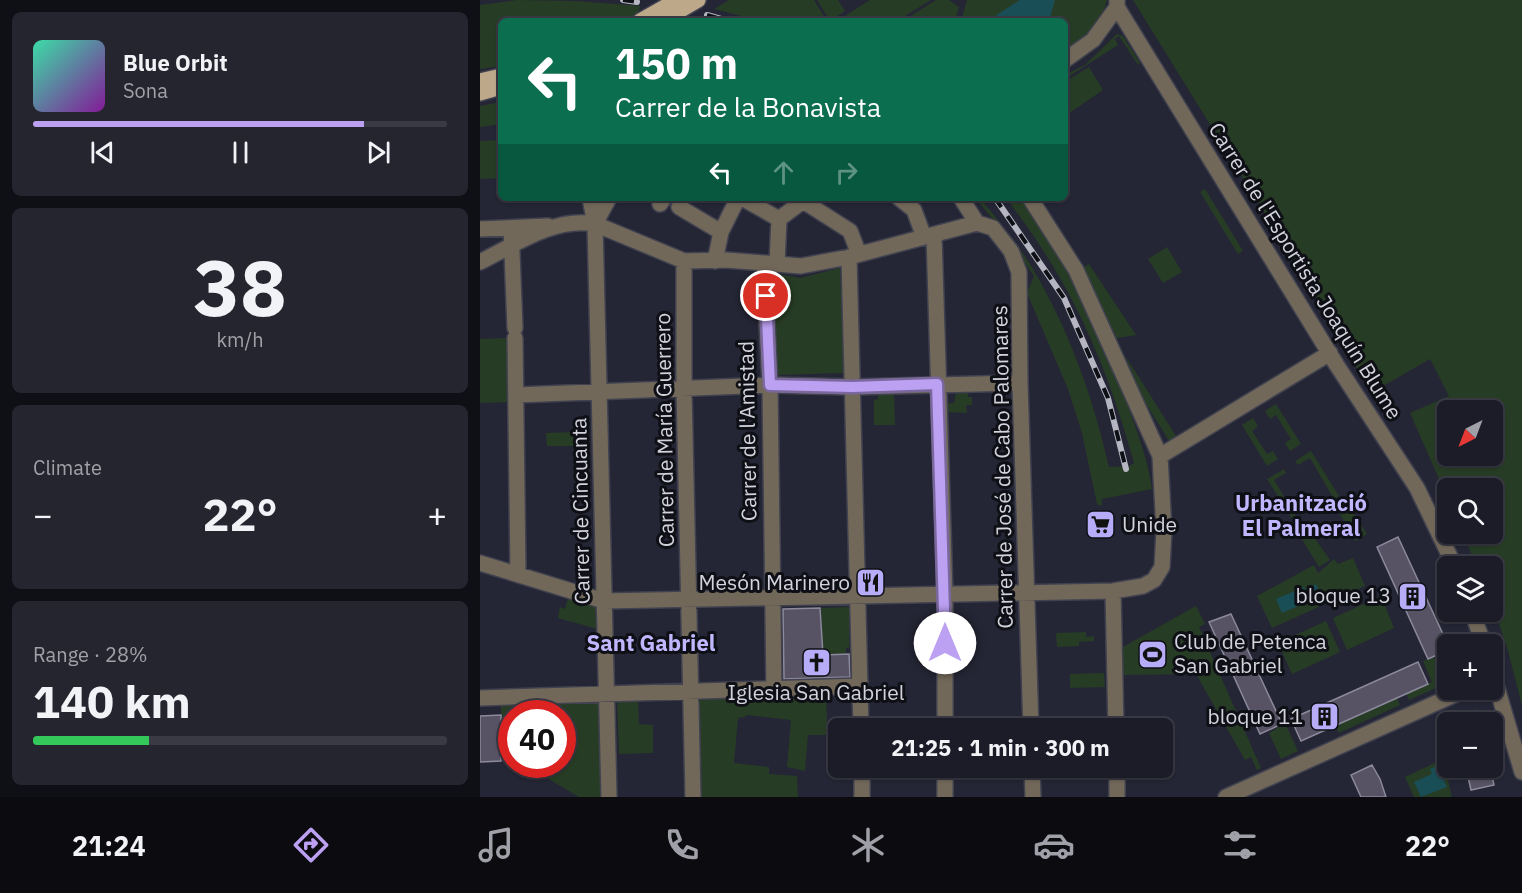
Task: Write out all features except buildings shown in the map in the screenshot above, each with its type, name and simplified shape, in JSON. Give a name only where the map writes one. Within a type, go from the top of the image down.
[{"type":"main road","points":[[645,18],[677,0]]},
{"type":"main road","points":[[667,18],[698,0]]},
{"type":"main road","points":[[480,81],[498,77]]},
{"type":"main road","points":[[480,93],[498,88]]},
{"type":"street","points":[[1068,58],[1093,40],[1117,3]]},
{"type":"street","name":"Carrer de l'Esportista Joaquín Blume","points":[[1117,3],[1329,353],[1421,494],[1450,556]]},
{"type":"street","name":"Carrer de Cincuanta","points":[[591,201],[595,224],[609,797]]},
{"type":"street","points":[[595,224],[607,201]]},
{"type":"street","points":[[715,261],[721,232],[736,201]]},
{"type":"street","points":[[747,201],[779,219],[802,201]]},
{"type":"street","points":[[807,201],[850,231],[854,255],[852,387],[861,718]]},
{"type":"street","points":[[903,201],[914,210],[929,236],[945,593],[945,718]]},
{"type":"street","points":[[480,229],[557,226],[582,221],[595,224],[684,261],[801,266],[854,255],[977,223],[964,201]]},
{"type":"street","points":[[480,563],[604,601],[1113,591],[1143,586],[1154,580],[1162,567],[1164,531],[1160,456],[1076,270],[1032,201]]},
{"type":"street","points":[[679,207],[721,232]]},
{"type":"street","name":"Carrer de l'Amistad","points":[[774,689],[771,599],[771,263],[779,219]]},
{"type":"street","name":"Carrer de José de Cabo Palomares","points":[[977,223],[993,228],[1011,251],[1019,273],[1020,383],[1031,718]]},
{"type":"street","points":[[480,262],[557,226]]},
{"type":"street","points":[[511,228],[515,333],[518,573]]},
{"type":"street","name":"Carrer de María Guerrero","points":[[684,261],[690,689]]},
{"type":"street","points":[[1160,456],[1329,353]]},
{"type":"street","points":[[516,395],[770,385],[852,387],[1020,383]]},
{"type":"street","points":[[1113,591],[1116,718]]},
{"type":"street","points":[[480,698],[690,689],[860,686]]},
{"type":"street","points":[[690,689],[693,797]]},
{"type":"street","points":[[1226,797],[1443,700]]},
{"type":"street","points":[[1500,700],[1522,772]]},
{"type":"street","points":[[862,778],[862,797]]},
{"type":"street","points":[[945,778],[945,797]]},
{"type":"street","points":[[1032,778],[1033,797]]},
{"type":"street","points":[[1117,778],[1117,797]]},
{"type":"shaded area","points":[[517,0],[577,1],[640,6],[638,14],[630,18],[498,18],[498,66],[480,69],[480,5]]},
{"type":"shaded area","points":[[729,0],[814,0],[825,18],[749,18],[714,9]]},
{"type":"shaded area","points":[[817,0],[838,0],[845,11],[834,18],[828,18]]},
{"type":"shaded area","points":[[870,0],[931,0],[902,18],[842,18]]},
{"type":"shaded area","points":[[936,0],[949,0],[959,7],[956,18],[909,17]]},
{"type":"shaded area","points":[[967,0],[1107,0],[1097,23],[1068,50],[1068,18],[962,18]]},
{"type":"shaded area","points":[[1020,0],[1055,0],[1050,18],[996,18],[995,16]]},
{"type":"shaded area","points":[[1133,0],[1522,0],[1522,705],[1499,622],[1503,622],[1503,556],[1472,556],[1467,544],[1503,544],[1503,478],[1439,478],[1410,413],[1437,401],[1437,466],[1503,466],[1503,400],[1440,400],[1449,396],[1430,359],[1371,393],[1295,262]]},
{"type":"shaded area","points":[[1117,34],[1123,36],[1140,63],[1138,65],[1119,36],[1115,39],[1118,45],[1068,77],[1068,74],[1085,65]]},
{"type":"shaded area","points":[[1089,67],[1103,90],[1068,114],[1068,80]]},
{"type":"shaded area","points":[[498,103],[498,124],[480,127],[480,106]]},
{"type":"shaded area","points":[[498,140],[498,178],[480,179],[480,141]]},
{"type":"shaded area","points":[[1205,189],[1243,251],[1238,254],[1200,192]]},
{"type":"shaded area","points":[[978,201],[982,201],[1020,249],[1053,306],[1086,385],[1109,467],[1129,466],[1134,463],[1123,425],[1084,324],[1050,261],[1008,201],[1023,201],[1053,247],[1106,351],[1142,447],[1152,489],[1102,499],[1102,506],[1097,504],[1082,433],[1068,389],[1027,293],[1034,276],[999,226]]},
{"type":"shaded area","points":[[1167,247],[1182,272],[1163,283],[1148,259]]},
{"type":"shaded area","points":[[1089,264],[1136,335],[1117,338],[1082,268]]},
{"type":"shaded area","points":[[840,268],[844,373],[777,375],[773,273],[800,278]]},
{"type":"shaded area","points":[[507,338],[507,402],[480,403],[480,339]]},
{"type":"shaded area","points":[[1126,357],[1176,436],[1196,425],[1198,428],[1171,444],[1141,396]]},
{"type":"shaded area","points":[[956,392],[968,392],[968,397],[972,397],[972,405],[966,405],[967,413],[945,412],[944,404],[954,403]]},
{"type":"shaded area","points":[[878,394],[894,394],[895,425],[874,425],[874,400],[878,399]]},
{"type":"shaded area","points":[[1276,404],[1301,444],[1290,451],[1285,443],[1291,439],[1276,415],[1270,419],[1265,411]]},
{"type":"shaded area","points":[[1253,418],[1258,426],[1252,431],[1267,454],[1273,451],[1278,459],[1267,466],[1242,425]]},
{"type":"shaded area","points":[[576,432],[576,446],[547,446],[546,433]]},
{"type":"shaded area","points":[[1311,451],[1339,496],[1334,499],[1310,458],[1298,465],[1295,461]]},
{"type":"shaded area","points":[[1284,469],[1286,473],[1274,480],[1299,521],[1295,523],[1267,479]]},
{"type":"shaded area","points":[[1344,498],[1367,534],[1356,541],[1334,504]]},
{"type":"shaded area","points":[[1304,523],[1330,560],[1319,567],[1295,528]]},
{"type":"shaded area","points":[[1353,558],[1365,586],[1272,628],[1257,596],[1314,565],[1318,573],[1334,559],[1338,564]]},
{"type":"shaded area","points":[[1316,584],[1320,593],[1309,597],[1310,601],[1282,613],[1276,599],[1304,587],[1306,590]]},
{"type":"shaded area","points":[[1381,596],[1394,628],[1347,650],[1333,618]]},
{"type":"shaded area","points":[[568,598],[596,606],[597,629],[558,618],[560,607],[565,609]]},
{"type":"shaded area","points":[[1196,606],[1205,624],[1199,627],[1261,768],[1257,770],[1251,757],[1245,760],[1196,674],[1123,675],[1123,647]]},
{"type":"shaded area","points":[[849,607],[849,648],[846,648],[846,654],[823,658],[821,608]]},
{"type":"shaded area","points":[[1326,621],[1340,652],[1292,674],[1278,643]]},
{"type":"shaded area","points":[[1086,632],[1086,637],[1094,636],[1094,641],[1079,642],[1079,646],[1057,647],[1056,633]]},
{"type":"shaded area","points":[[1434,657],[1437,662],[1437,687],[1409,700],[1406,693],[1432,682],[1423,661]]},
{"type":"shaded area","points":[[1104,673],[1105,687],[1070,688],[1070,674]]},
{"type":"shaded area","points":[[812,691],[813,696],[826,695],[827,735],[808,735],[805,771],[787,767],[791,720],[746,715],[738,718],[734,763],[769,767],[769,774],[797,776],[798,797],[702,797],[699,692]]},
{"type":"shaded area","points":[[1348,695],[1397,698],[1400,705],[1339,733],[1335,726],[1357,716]]},
{"type":"shaded area","points":[[617,698],[638,698],[639,724],[653,725],[653,753],[619,754]]},
{"type":"shaded area","points":[[501,699],[550,700],[501,700]]},
{"type":"shaded area","points":[[576,701],[600,701],[603,797],[579,797],[547,778],[576,778]]},
{"type":"shaded area","points":[[1285,723],[1298,751],[1281,759],[1269,733]]},
{"type":"shaded area","points":[[1437,762],[1437,778],[1448,778],[1452,797],[1414,797],[1405,777]]},
{"type":"shaded area","points":[[1437,766],[1437,778],[1443,778],[1447,787],[1421,797],[1414,782],[1432,774],[1430,769]]},
{"type":"railway","points":[[623,0],[637,2]]},
{"type":"railway","points":[[707,15],[718,18]]},
{"type":"railway","points":[[997,201],[1064,298],[1108,398],[1126,469]]},
{"type":"place","name":"Unide","points":[[1101,525]]},
{"type":"place","name":"Mesón Marinero","points":[[871,583]]},
{"type":"place","name":"bloque 13","points":[[1412,596]]},
{"type":"place","name":"Club de Petenca San Gabriel","points":[[1153,654]]},
{"type":"place","name":"Iglesia San Gabriel","points":[[816,662]]},
{"type":"place","name":"bloque 11","points":[[1324,717]]},
{"type":"district","name":"Urbanització El Palmeral","points":[[1301,516]]},
{"type":"district","name":"Sant Gabriel","points":[[651,643]]},
{"type":"route","points":[[766,296],[770,385],[852,387],[937,384],[945,643]]}]
